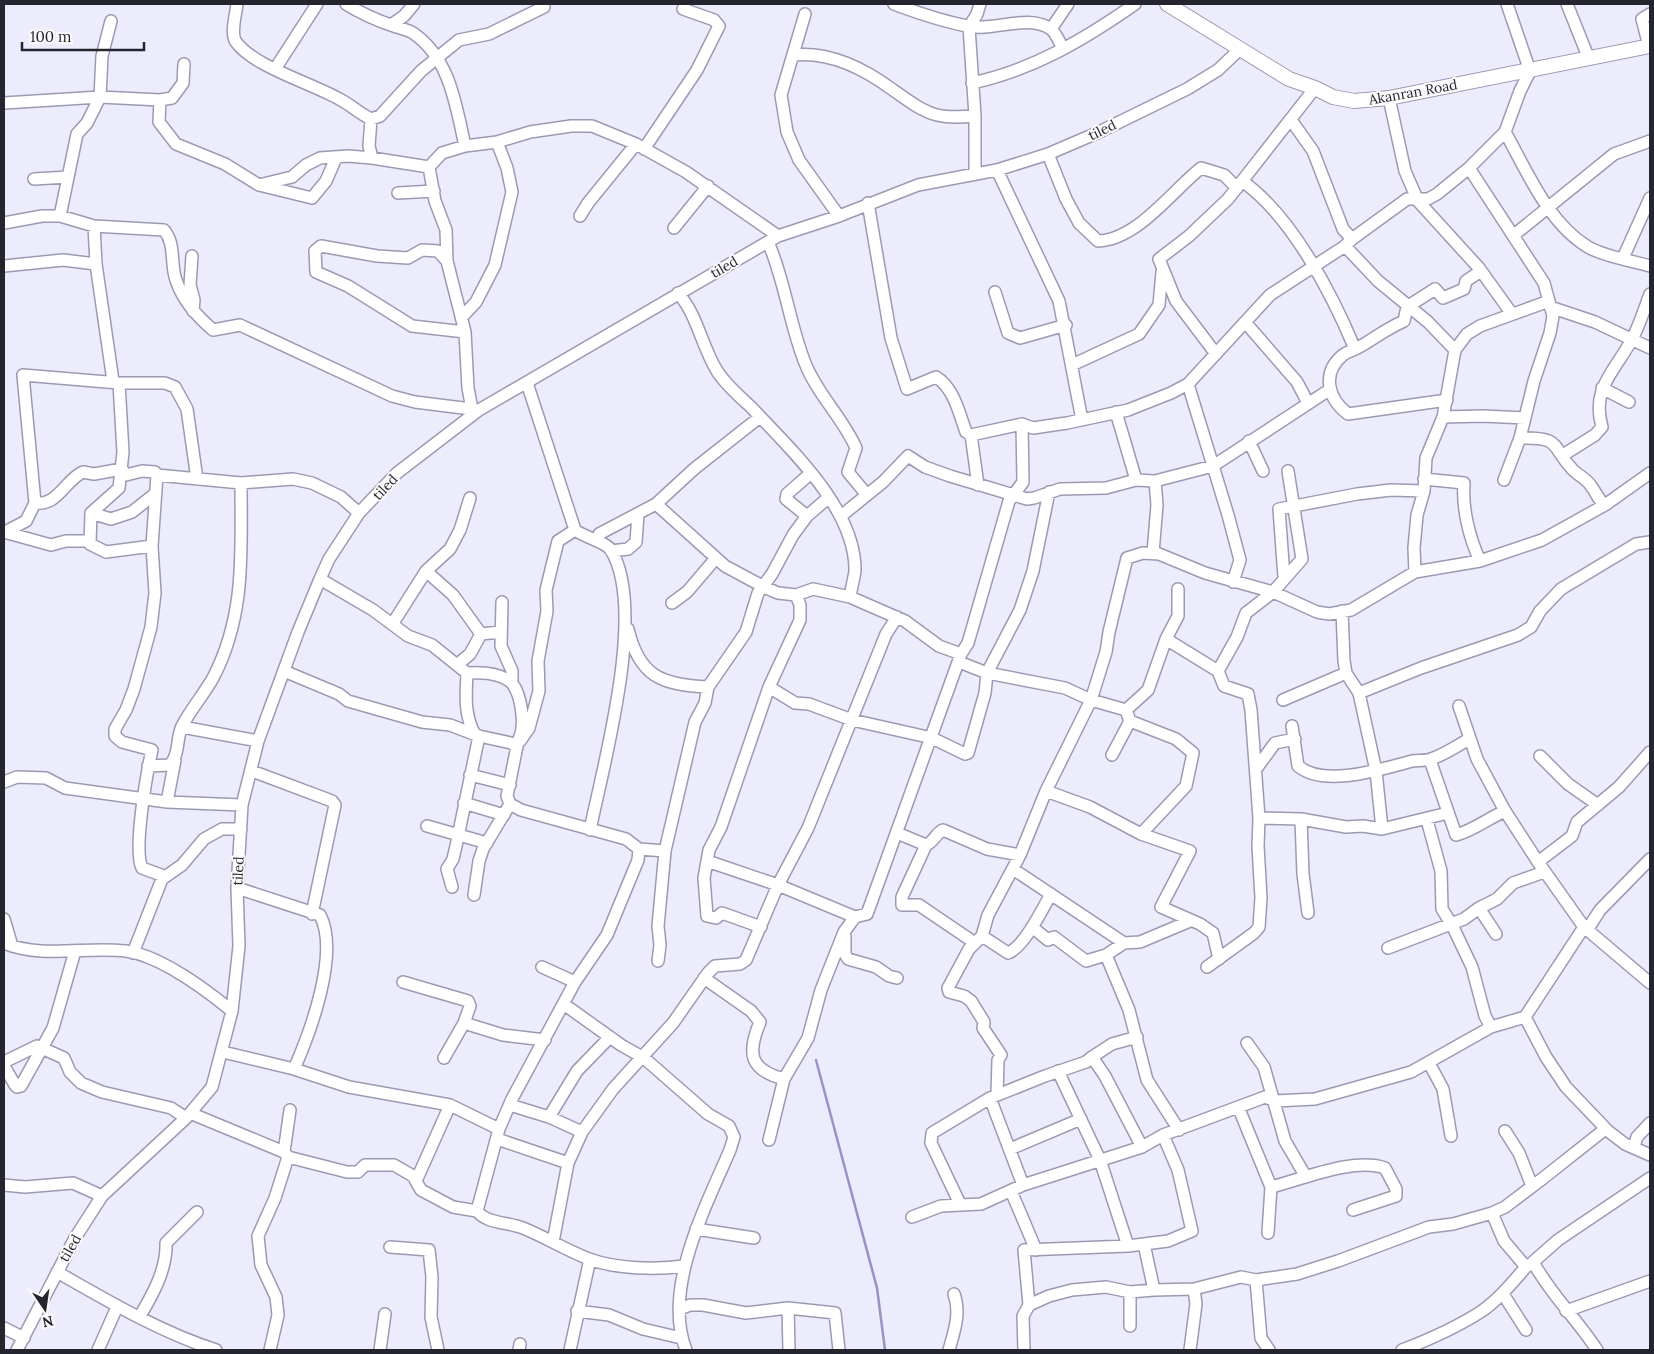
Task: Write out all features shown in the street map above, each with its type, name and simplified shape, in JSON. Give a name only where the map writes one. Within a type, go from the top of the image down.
[{"type":"main road","name":"Akanran Road","points":[[1167,4],[1289,79],[1315,88],[1333,97],[1354,101],[1389,98],[1650,46]]},
{"type":"street","points":[[237,4],[235,41],[248,53],[342,100],[371,119]]},
{"type":"street","points":[[275,68],[317,4]]},
{"type":"street","points":[[346,4],[365,7],[390,25],[412,32],[437,56],[455,100],[465,146]]},
{"type":"street","points":[[390,25],[404,16],[414,4]]},
{"type":"street","points":[[894,4],[969,27],[998,27],[1031,22],[1051,30],[1063,49]]},
{"type":"street","points":[[975,174],[975,116],[969,27],[977,14],[980,4]]},
{"type":"street","points":[[1051,30],[1068,4]]},
{"type":"street","points":[[972,83],[1021,69],[1063,49],[1098,30],[1135,4]]},
{"type":"street","points":[[970,435],[1022,424],[1033,428],[1082,420],[1116,412],[1171,393],[1188,384],[1270,295],[1314,267],[1408,199],[1418,201],[1428,199],[1437,194],[1469,168],[1505,132],[1520,91],[1530,71],[1507,4]]},
{"type":"street","points":[[1567,4],[1589,58]]},
{"type":"street","points":[[371,119],[380,116],[437,56],[460,40],[489,34],[544,7]]},
{"type":"street","points":[[580,216],[588,203],[640,147],[697,70],[719,26],[714,20],[683,9]]},
{"type":"street","points":[[805,14],[781,95],[787,132],[799,160],[839,216]]},
{"type":"street","points":[[1650,14],[1642,19],[1650,46]]},
{"type":"street","points":[[60,216],[68,176],[72,167],[77,134],[87,123],[100,97],[102,56],[111,21]]},
{"type":"street","name":"tiled","points":[[17,1350],[57,1272],[102,1196],[188,1116],[212,1088],[223,1052],[232,1011],[239,946],[237,888],[242,805],[258,741],[320,579],[329,559],[359,513],[398,473],[476,410],[527,383],[773,239],[918,186],[998,170],[1048,154],[1097,133],[1187,88],[1218,70],[1240,49]]},
{"type":"street","points":[[793,54],[836,60],[869,72],[914,104],[936,115],[952,117],[975,116]]},
{"type":"street","points":[[4,103],[100,97],[133,97],[160,100],[172,98],[182,83],[184,64]]},
{"type":"street","points":[[1216,354],[1176,301],[1159,259],[1164,253],[1174,249],[1189,236],[1240,185],[1315,88]]},
{"type":"street","points":[[1389,98],[1405,171],[1418,201],[1479,268],[1512,314]]},
{"type":"street","points":[[160,100],[159,122],[170,139],[195,153],[225,164],[259,186],[312,198],[326,181],[336,158]]},
{"type":"street","points":[[371,119],[369,146],[372,158]]},
{"type":"street","points":[[1291,120],[1314,151],[1348,242],[1378,281],[1428,322],[1455,350]]},
{"type":"street","points":[[428,167],[442,153],[465,146],[497,142],[530,132],[571,126],[592,126],[640,147],[708,186],[773,239],[777,263],[805,363],[816,384],[851,436],[856,448],[848,472],[867,495]]},
{"type":"street","points":[[1505,132],[1548,206],[1573,237],[1590,248],[1650,266]]},
{"type":"street","points":[[1514,235],[1614,154],[1650,141]]},
{"type":"street","points":[[462,317],[476,302],[495,265],[512,192],[507,168],[497,142]]},
{"type":"street","points":[[1048,154],[1066,199],[1079,223],[1098,241],[1117,236],[1140,224],[1200,168],[1224,175],[1240,185],[1278,213],[1314,267],[1355,349]]},
{"type":"street","points":[[259,186],[292,176],[306,165],[320,158],[348,156],[372,158],[428,167]]},
{"type":"street","points":[[4,223],[42,216],[60,216],[94,226],[164,230],[172,247],[175,279],[193,313],[212,330],[240,325],[392,396],[415,402],[476,410],[468,388],[466,332],[447,261],[446,230],[435,201],[428,167]]},
{"type":"street","points":[[1469,168],[1544,283],[1553,316],[1550,333],[1534,381],[1520,438],[1504,480]]},
{"type":"street","points":[[998,170],[1059,301],[1066,325],[1082,420]]},
{"type":"street","points":[[34,179],[68,176]]},
{"type":"street","points":[[674,228],[708,186]]},
{"type":"street","points":[[398,192],[434,191]]},
{"type":"street","points":[[1622,258],[1650,198]]},
{"type":"street","points":[[868,203],[891,338],[907,389],[936,377],[950,389],[966,432],[970,435],[978,485]]},
{"type":"street","points":[[89,541],[91,513],[119,488],[122,469],[116,382],[96,264],[94,226]]},
{"type":"street","points":[[447,261],[438,251],[422,250],[408,258],[377,256],[321,246],[315,251],[316,272],[348,286],[412,326],[466,332]]},
{"type":"street","points":[[192,256],[190,285],[194,300],[193,313]]},
{"type":"street","points":[[4,266],[63,260],[96,264]]},
{"type":"street","points":[[1447,400],[1348,414],[1340,407],[1329,390],[1334,364],[1344,354],[1384,330],[1404,321],[1407,306],[1435,289],[1443,298],[1464,289],[1466,281],[1478,273],[1479,268]]},
{"type":"street","points":[[1072,365],[1139,334],[1159,305],[1162,270]]},
{"type":"street","points":[[995,292],[1008,333],[1013,337],[1020,338],[1066,325]]},
{"type":"street","points":[[678,293],[693,313],[706,348],[718,371],[811,473],[841,516],[847,528],[855,571],[850,597]]},
{"type":"street","points":[[1563,456],[1595,435],[1602,427],[1598,402],[1602,388],[1631,340],[1650,294]]},
{"type":"street","points":[[1415,572],[1417,515],[1424,491],[1426,458],[1443,416],[1455,350],[1467,334],[1512,314],[1550,304],[1595,322],[1650,348]]},
{"type":"street","points":[[1245,322],[1297,382],[1308,403]]},
{"type":"street","points":[[4,532],[26,521],[35,503],[23,375],[116,382],[165,383],[175,387],[187,408],[197,479]]},
{"type":"street","points":[[527,383],[575,530],[585,538],[598,541],[610,548],[624,590],[626,620],[633,650],[653,675],[673,683],[708,687]]},
{"type":"street","points":[[1188,384],[1240,560],[1233,582]]},
{"type":"street","points":[[1602,388],[1629,402]]},
{"type":"street","points":[[841,516],[867,495],[908,456],[925,467],[1001,492],[1011,498],[1034,498],[1060,489],[1106,488],[1136,480],[1155,481],[1213,466],[1248,441],[1329,390]]},
{"type":"street","points":[[1116,412],[1136,480]]},
{"type":"street","points":[[1443,416],[1525,418]]},
{"type":"street","points":[[598,541],[599,534],[656,504],[694,470],[760,417]]},
{"type":"street","points":[[707,862],[778,885],[855,917],[867,914],[960,658],[968,643],[1011,498],[1023,482],[1022,424]]},
{"type":"street","points":[[1022,438],[1033,428]]},
{"type":"street","points":[[1520,438],[1542,437],[1557,446],[1574,471],[1592,486],[1597,498],[1605,505]]},
{"type":"street","points":[[1248,441],[1263,471]]},
{"type":"street","points":[[122,469],[126,475],[142,471],[155,472],[157,475],[241,483],[293,479],[312,482],[341,497],[359,513]]},
{"type":"street","points":[[35,503],[58,496],[64,487],[83,472],[94,474],[122,469]]},
{"type":"street","points":[[1218,671],[1237,637],[1246,613],[1273,592],[1284,577],[1302,559],[1295,505],[1288,471]]},
{"type":"street","points":[[807,516],[786,499],[787,494],[811,473]]},
{"type":"street","points":[[1022,1185],[993,1096],[998,1060],[1001,1054],[983,1028],[984,1022],[971,1001],[948,990],[969,948],[978,940],[988,915],[1020,855],[1046,791],[1092,700],[1106,652],[1117,594],[1127,558],[1134,555],[1153,553],[1233,582],[1273,592],[1316,612],[1330,614],[1342,612],[1364,603],[1415,572],[1480,560],[1542,540],[1605,505],[1650,473]]},
{"type":"street","points":[[157,475],[152,546],[156,593],[151,627],[134,689],[126,710],[115,729],[115,736],[122,742],[152,750],[148,766],[138,844],[138,860],[142,868],[161,875],[162,879]]},
{"type":"street","points":[[1424,479],[1464,483],[1462,496],[1468,529],[1480,560]]},
{"type":"street","points":[[1153,553],[1157,505],[1155,481]]},
{"type":"street","points":[[167,802],[182,727],[213,678],[233,630],[240,587],[241,483]]},
{"type":"street","points":[[1284,577],[1279,509],[1392,490],[1424,491]]},
{"type":"street","points":[[769,687],[795,703],[809,704],[852,720],[932,738],[965,754],[968,753],[985,693],[987,673],[1020,610],[1033,571],[1049,492]]},
{"type":"street","points":[[91,513],[111,518],[132,512],[156,493]]},
{"type":"street","points":[[393,623],[426,571],[450,549],[470,498]]},
{"type":"street","points":[[658,961],[660,945],[658,926],[665,850],[695,722],[705,703],[708,687],[746,632],[752,606],[793,535],[807,516],[831,501],[851,507]]},
{"type":"street","points":[[656,504],[725,566],[764,587],[798,599]]},
{"type":"street","points":[[611,552],[628,549],[636,542],[638,514]]},
{"type":"street","points":[[518,744],[529,728],[538,691],[538,661],[547,611],[546,590],[558,541],[575,530]]},
{"type":"street","points":[[4,532],[51,545],[66,541],[89,541],[106,552],[152,546]]},
{"type":"street","points":[[1359,693],[1421,668],[1518,635],[1531,627],[1540,610],[1561,590],[1636,544],[1650,542]]},
{"type":"street","points":[[672,603],[686,592],[716,558]]},
{"type":"street","points":[[426,571],[453,595],[481,634]]},
{"type":"street","points":[[320,579],[393,623],[408,636],[432,645],[467,673],[466,709],[468,720],[476,734],[470,775],[453,859],[447,869],[452,887]]},
{"type":"street","points":[[798,599],[812,589],[850,597],[905,621],[939,646],[987,673],[1065,688],[1176,738],[1193,753],[1186,786],[1141,834]]},
{"type":"street","points":[[1112,755],[1128,715],[1148,690],[1166,639],[1178,616],[1178,589]]},
{"type":"street","points":[[760,927],[722,913],[716,918],[707,916],[704,878],[707,862],[744,763],[769,687],[800,620],[798,599]]},
{"type":"street","points":[[502,602],[501,646],[512,671],[512,683]]},
{"type":"street","points":[[1342,612],[1342,648],[1346,673],[1359,693],[1376,771],[1382,829]]},
{"type":"street","points":[[553,1242],[568,1163],[582,1132],[613,1090],[644,1058],[673,1023],[704,978],[715,966],[740,964],[746,960],[778,885],[808,828],[886,634],[896,617]]},
{"type":"street","points":[[590,830],[618,687],[626,620]]},
{"type":"street","points":[[481,634],[500,632]]},
{"type":"street","points":[[458,664],[470,654],[481,634]]},
{"type":"street","points":[[1166,639],[1218,671],[1224,686],[1248,694],[1259,818],[1258,846],[1261,898],[1259,927],[1254,933],[1207,967]]},
{"type":"street","points":[[284,672],[339,694],[348,701],[422,722],[450,725],[476,734],[518,744]]},
{"type":"street","points":[[467,673],[479,672],[506,677],[512,683],[517,690],[522,732],[508,796],[510,804],[479,860],[474,894]]},
{"type":"street","points":[[1283,700],[1346,673]]},
{"type":"street","points":[[1459,706],[1469,739],[1505,811],[1541,867],[1584,927],[1650,983]]},
{"type":"street","points":[[1292,726],[1298,766],[1304,771],[1319,777],[1376,771],[1414,761],[1430,760],[1469,739]]},
{"type":"street","points":[[182,727],[258,741]]},
{"type":"street","points":[[1256,769],[1275,743],[1295,739]]},
{"type":"street","points":[[1388,948],[1452,925],[1497,899],[1514,884],[1541,867],[1572,836],[1577,822],[1619,787],[1650,752]]},
{"type":"street","points":[[148,766],[170,765],[177,753]]},
{"type":"street","points":[[1540,756],[1568,784],[1598,805]]},
{"type":"street","points":[[1430,760],[1456,835],[1479,827],[1505,811]]},
{"type":"street","points":[[252,771],[332,801],[335,806],[312,914]]},
{"type":"street","points":[[470,775],[510,785]]},
{"type":"street","points":[[4,782],[17,777],[46,778],[65,788],[167,802],[242,805]]},
{"type":"street","points":[[1046,791],[1090,807],[1141,834],[1190,851],[1161,907],[1213,932],[1219,959]]},
{"type":"street","points":[[464,803],[504,815]]},
{"type":"street","points":[[510,804],[521,810],[626,839],[639,849],[665,850]]},
{"type":"street","points":[[1259,818],[1301,819],[1382,829],[1426,820],[1448,813]]},
{"type":"street","points":[[1301,819],[1303,874],[1308,913]]},
{"type":"street","points":[[1426,820],[1441,871],[1442,909],[1452,925],[1472,967],[1485,1016],[1492,1027]]},
{"type":"street","points":[[427,826],[487,843]]},
{"type":"street","points":[[133,953],[162,879],[182,865],[204,839],[222,829],[241,829]]},
{"type":"street","points":[[1020,855],[987,849],[943,830],[932,842],[926,845],[902,897],[902,906],[919,905],[978,940],[1008,954],[1013,952],[1032,928],[1052,894]]},
{"type":"street","points":[[897,833],[926,845]]},
{"type":"street","points":[[477,1211],[498,1134],[510,1105],[575,982],[607,935],[638,860],[639,849]]},
{"type":"street","points":[[912,1217],[941,1206],[981,1204],[1022,1185],[1142,1147],[1163,1135],[1265,1098],[1275,1101],[1315,1099],[1411,1072],[1492,1027],[1525,1016],[1584,927],[1591,924],[1600,910],[1650,859]]},
{"type":"street","points":[[1013,869],[1124,943]]},
{"type":"street","points":[[237,888],[312,914],[320,915],[323,921],[326,940],[322,984],[317,1011],[294,1069]]},
{"type":"street","points":[[1479,908],[1496,934]]},
{"type":"street","points":[[769,1140],[784,1079],[808,1038],[822,990],[844,932],[855,917]]},
{"type":"street","points":[[4,919],[8,944],[34,950],[109,950],[133,953],[172,968],[210,992],[232,1011]]},
{"type":"street","points":[[1032,928],[1048,940],[1054,937],[1086,961],[1106,955],[1124,943],[1140,942],[1190,921]]},
{"type":"street","points":[[844,932],[845,954],[848,959],[876,967],[889,976],[897,978]]},
{"type":"street","points":[[4,1066],[15,1085],[17,1087],[21,1086],[53,1028],[75,951]]},
{"type":"street","points":[[1106,955],[1118,981],[1137,1037],[1147,1080],[1179,1130]]},
{"type":"street","points":[[542,967],[575,982]]},
{"type":"street","points":[[704,978],[751,1011],[760,1022],[753,1039],[753,1057],[767,1075],[784,1079]]},
{"type":"street","points":[[403,982],[468,1001],[470,1006],[464,1023],[444,1058]]},
{"type":"street","points":[[564,1005],[644,1058],[708,1114],[729,1126],[733,1131],[734,1137],[730,1150],[696,1229],[684,1266],[680,1309],[681,1338],[686,1350]]},
{"type":"street","points":[[1525,1016],[1546,1057],[1566,1087],[1608,1130],[1625,1144],[1650,1155]]},
{"type":"street","points":[[464,1023],[503,1035],[545,1040]]},
{"type":"street","points":[[549,1117],[577,1072],[610,1037]]},
{"type":"street","points":[[960,1204],[931,1143],[932,1133],[993,1096],[1086,1062],[1112,1044],[1137,1037]]},
{"type":"street","points":[[1247,1043],[1264,1067],[1285,1141],[1306,1177]]},
{"type":"street","points":[[4,1062],[37,1046],[43,1047],[64,1058],[70,1072],[81,1083],[102,1092],[171,1108],[286,1154],[348,1172],[358,1172],[366,1165],[371,1164],[394,1165],[413,1176],[421,1190],[453,1207],[477,1211],[482,1217],[522,1228],[590,1259],[621,1265],[670,1268],[684,1266]]},
{"type":"street","points":[[223,1052],[294,1069],[349,1087],[450,1105],[498,1134],[568,1163]]},
{"type":"street","points":[[1092,1057],[1105,1076],[1142,1147]]},
{"type":"street","points":[[1429,1063],[1443,1089],[1451,1136]]},
{"type":"street","points":[[1058,1071],[1100,1160],[1128,1246]]},
{"type":"street","points":[[416,1181],[450,1105]]},
{"type":"street","points":[[510,1105],[549,1117],[582,1132]]},
{"type":"street","points":[[1239,1109],[1271,1187],[1268,1233]]},
{"type":"street","points":[[270,1350],[278,1314],[276,1297],[261,1264],[258,1236],[275,1198],[286,1154],[290,1110]]},
{"type":"street","points":[[1010,1149],[1081,1119]]},
{"type":"street","points":[[1634,1147],[1637,1138],[1650,1123]]},
{"type":"street","points":[[1029,1305],[1049,1296],[1072,1290],[1106,1287],[1130,1292],[1194,1288],[1241,1277],[1256,1280],[1297,1274],[1430,1227],[1453,1224],[1492,1213],[1505,1207],[1604,1130],[1608,1130]]},
{"type":"street","points":[[1505,1131],[1519,1153],[1532,1186]]},
{"type":"street","points":[[1024,1350],[1023,1316],[1029,1305],[1024,1250],[1128,1246],[1168,1241],[1192,1231],[1178,1170],[1163,1135]]},
{"type":"street","points":[[1271,1187],[1339,1168],[1370,1164],[1385,1168],[1396,1189],[1396,1196],[1388,1201],[1353,1210]]},
{"type":"street","points":[[1402,1350],[1432,1338],[1481,1311],[1503,1294],[1529,1264],[1558,1240],[1650,1178]]},
{"type":"street","points":[[4,1185],[25,1187],[74,1184],[102,1196]]},
{"type":"street","points":[[1011,1191],[1036,1250]]},
{"type":"street","points":[[140,1316],[152,1296],[166,1260],[166,1244],[197,1212]]},
{"type":"street","points":[[1492,1213],[1504,1241],[1542,1279],[1597,1350]]},
{"type":"street","points":[[696,1229],[754,1238]]},
{"type":"street","points":[[1144,1244],[1154,1290]]},
{"type":"street","points":[[390,1247],[429,1250],[432,1277],[431,1317],[438,1350]]},
{"type":"street","points":[[570,1350],[577,1311],[590,1259]]},
{"type":"street","points":[[57,1272],[117,1306],[185,1340],[216,1350]]},
{"type":"street","points":[[1256,1280],[1260,1338],[1269,1350]]},
{"type":"street","points":[[1566,1310],[1650,1281]]},
{"type":"street","points":[[1190,1350],[1196,1304],[1194,1288]]},
{"type":"street","points":[[1130,1292],[1130,1326]]},
{"type":"street","points":[[949,1350],[957,1317],[957,1302],[954,1294]]},
{"type":"street","points":[[1503,1294],[1526,1330]]},
{"type":"street","points":[[680,1309],[690,1305],[703,1305],[746,1314],[788,1308],[835,1314],[840,1350]]},
{"type":"street","points":[[98,1350],[117,1306]]},
{"type":"street","points":[[788,1308],[789,1350]]},
{"type":"street","points":[[577,1311],[609,1315],[643,1329],[681,1338]]},
{"type":"street","points":[[380,1350],[385,1314]]},
{"type":"street","points":[[4,1328],[24,1338]]},
{"type":"waterway","points":[[816,1060],[877,1288],[885,1350]]}]
